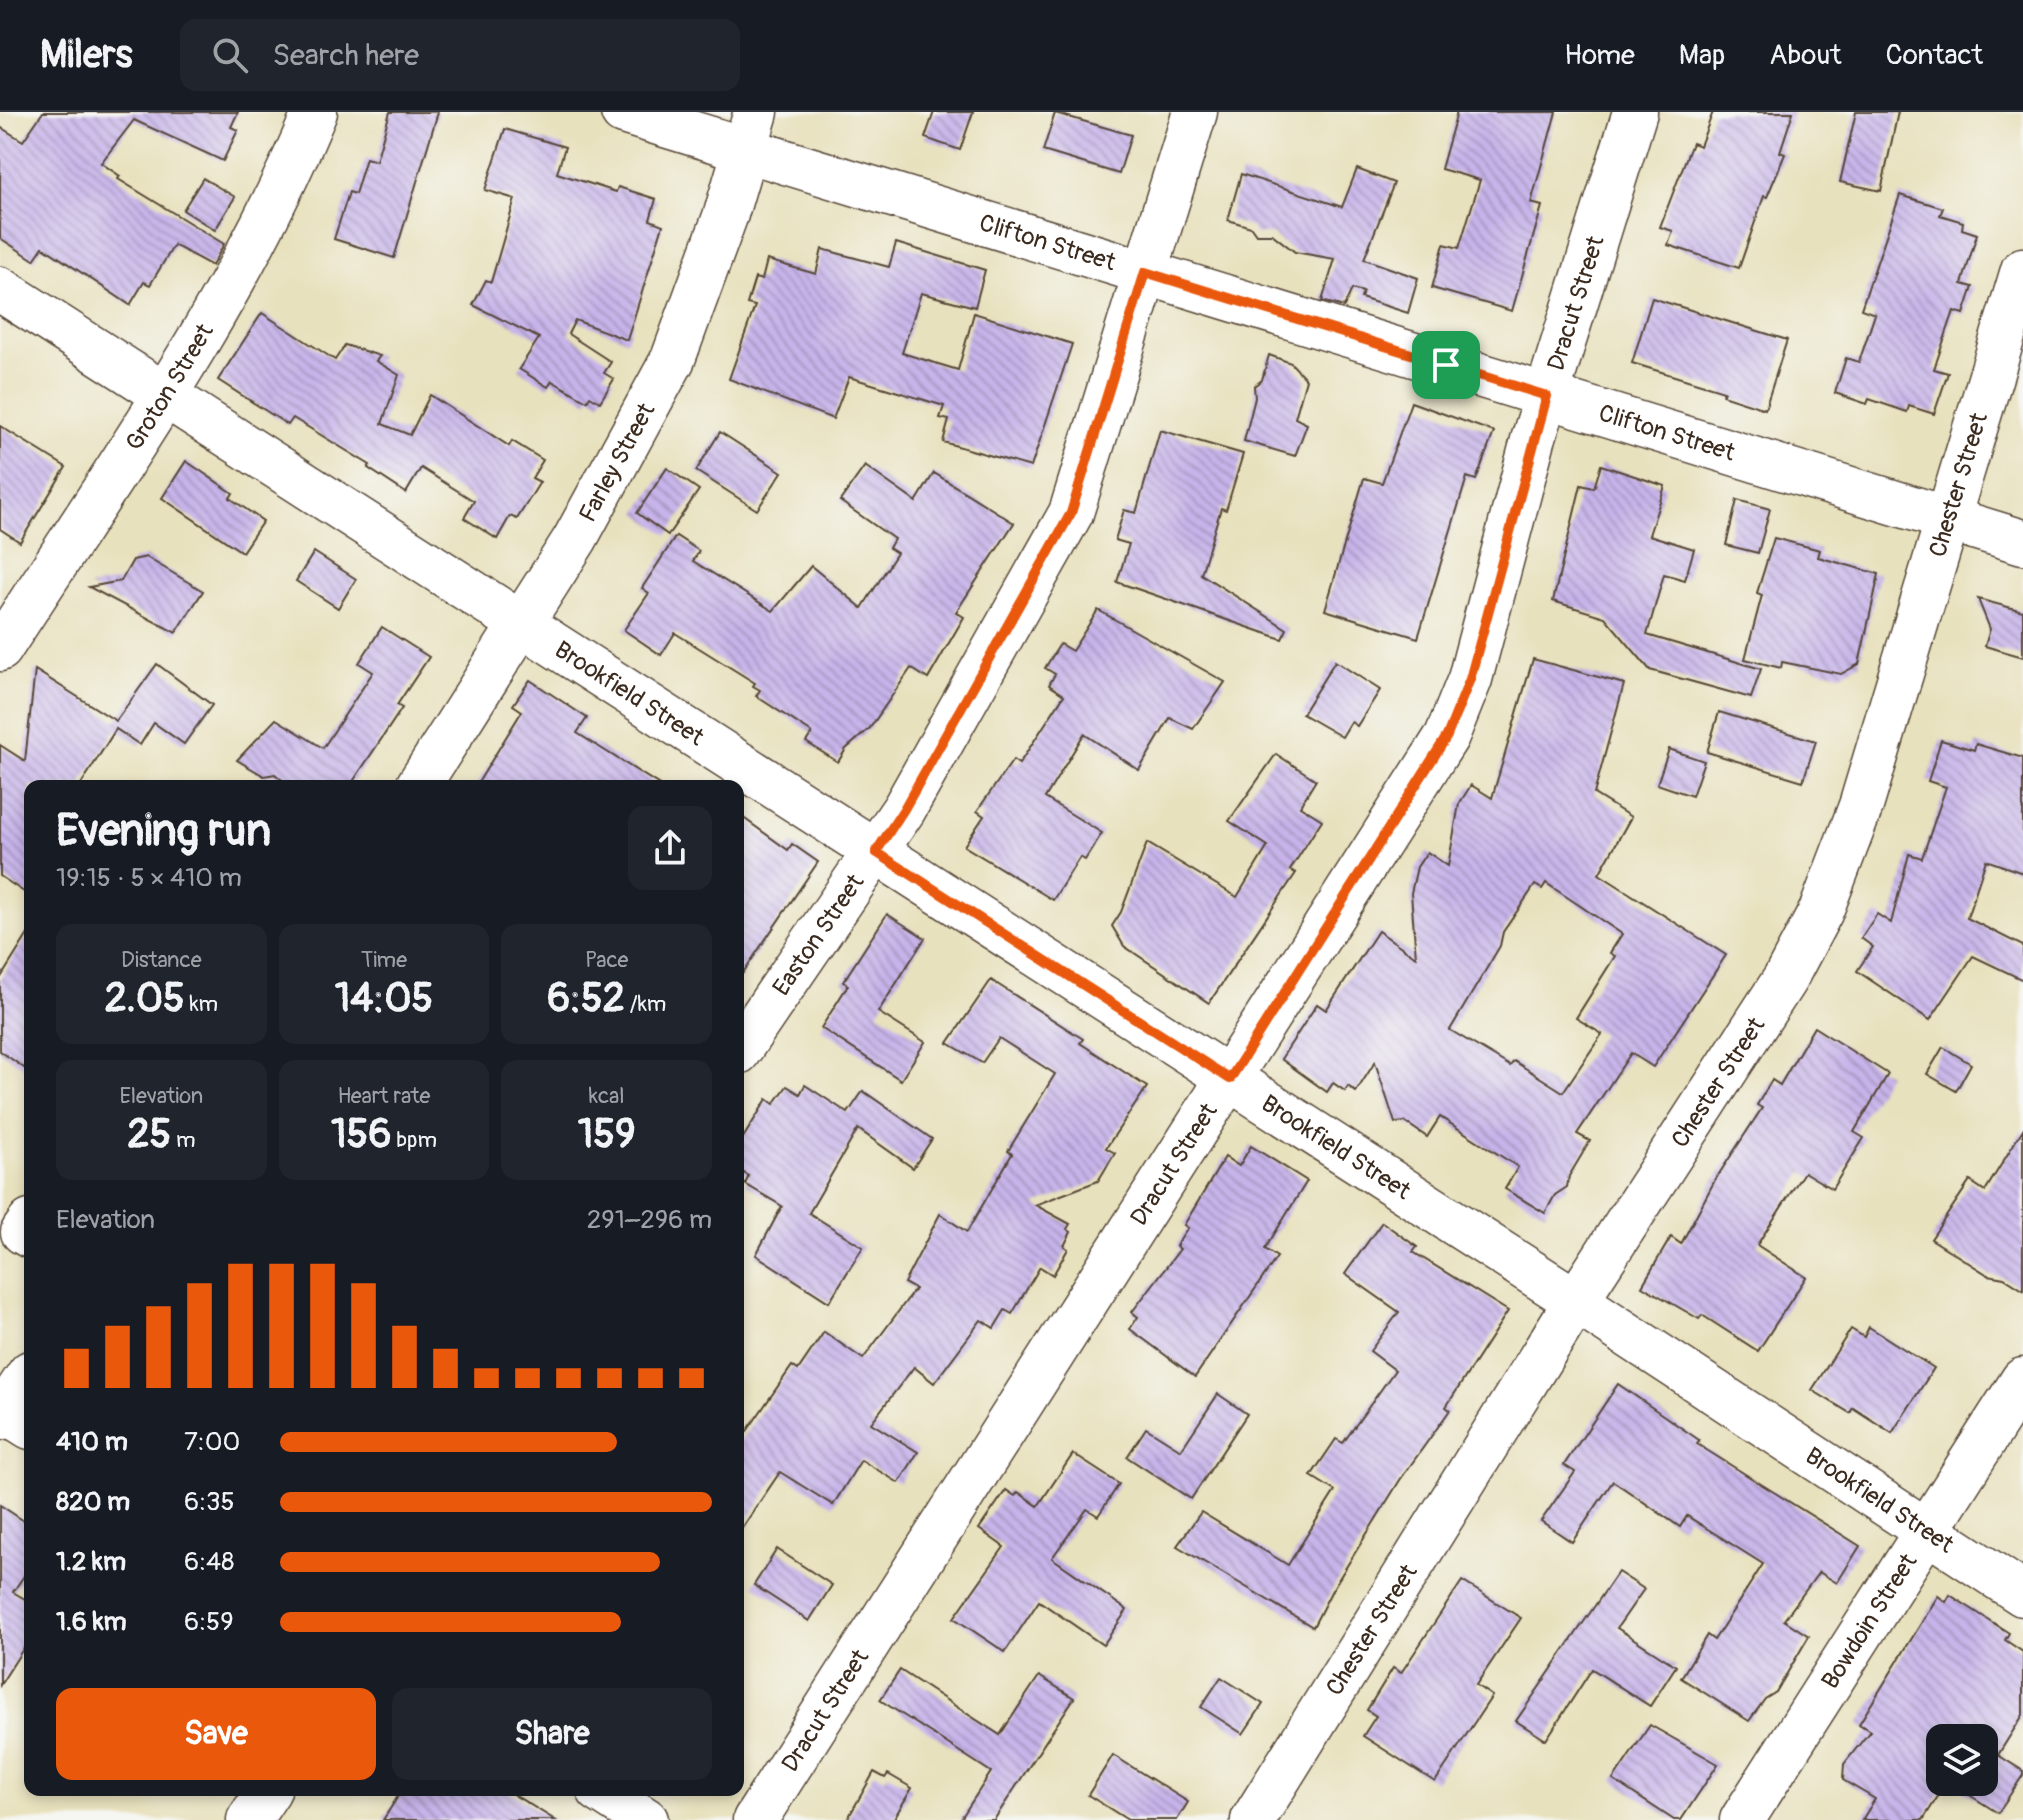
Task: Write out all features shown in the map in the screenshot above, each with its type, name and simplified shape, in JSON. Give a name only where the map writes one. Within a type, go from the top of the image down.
[{"type":"street","name":"Groton Street","points":[[0,649],[224,302],[315,112]]},
{"type":"street","name":"Clifton Street","points":[[623,112],[750,131],[1145,272],[2023,542]]},
{"type":"street","name":"Easton Street","points":[[744,1043],[904,809],[1071,513],[1195,112]]},
{"type":"street","name":"Dracut Street","points":[[755,1820],[1447,736],[1470,679],[1547,396],[1635,112]]},
{"type":"street","name":"Farley Street","points":[[422,780],[575,539],[673,359],[726,214],[750,131]]},
{"type":"street","name":"Chester Street","points":[[1253,1820],[1576,1301],[1785,979],[1821,911],[1861,806],[2023,270]]},
{"type":"street","name":"Brookfield Street","points":[[0,289],[1576,1301],[2023,1594]]},
{"type":"street","name":"Bowdoin Street","points":[[1742,1820],[2023,1380]]},
{"type":"street","points":[[9,1416],[24,1385]]},
{"type":"street","points":[[249,1820],[265,1796]]},
{"type":"street","points":[[608,1796],[646,1820]]},
{"type":"building","points":[[43,112],[238,112],[231,127],[238,130],[223,161],[134,120],[101,163],[120,176],[118,179],[224,244],[212,266],[174,245],[150,285],[144,282],[130,305],[43,247],[34,260],[0,238],[0,127],[23,141]]},
{"type":"building","points":[[390,112],[438,112],[394,258],[334,239],[349,192],[355,194],[366,158],[376,161]]},
{"type":"building","points":[[934,112],[973,112],[960,150],[925,138]]},
{"type":"building","points":[[1457,112],[1556,112],[1531,203],[1542,206],[1512,311],[1432,288],[1444,244],[1459,248],[1480,180],[1441,169]]},
{"type":"building","points":[[1713,112],[1793,112],[1780,152],[1785,154],[1767,197],[1764,196],[1739,268],[1668,245],[1673,231],[1660,227],[1692,143],[1700,146]]},
{"type":"building","points":[[1856,112],[1898,112],[1881,191],[1840,182]]},
{"type":"building","points":[[1055,113],[1131,135],[1119,174],[1043,151]]},
{"type":"building","points":[[505,129],[565,147],[557,173],[616,192],[618,187],[656,199],[650,220],[663,225],[627,340],[575,320],[568,334],[611,362],[604,373],[614,379],[600,402],[590,396],[587,401],[552,381],[548,387],[519,369],[539,338],[473,305],[486,280],[491,282],[515,199],[485,190]]},
{"type":"building","points":[[1357,169],[1394,183],[1364,259],[1418,278],[1408,313],[1361,298],[1363,292],[1352,289],[1344,307],[1322,301],[1335,259],[1295,252],[1272,234],[1256,234],[1251,227],[1228,220],[1241,174],[1342,207]]},
{"type":"building","points":[[203,178],[235,197],[215,230],[183,210]]},
{"type":"building","points":[[1900,195],[1943,208],[1940,215],[1963,222],[1962,229],[1977,234],[1962,284],[1973,287],[1964,314],[1954,311],[1934,369],[1948,373],[1934,414],[1909,406],[1907,412],[1869,399],[1867,404],[1835,393],[1846,358],[1859,362],[1875,314],[1861,309]]},
{"type":"building","points":[[896,243],[985,270],[975,307],[921,293],[902,353],[958,370],[974,313],[1072,344],[1031,467],[943,442],[949,420],[940,418],[944,406],[849,377],[833,419],[729,379],[755,306],[747,304],[755,278],[762,280],[767,260],[816,274],[822,249],[889,267]]},
{"type":"building","points":[[1652,298],[1787,340],[1765,409],[1722,395],[1724,391],[1632,363]]},
{"type":"building","points":[[262,313],[335,360],[345,345],[380,356],[376,361],[399,375],[382,424],[410,435],[430,395],[509,446],[512,441],[543,460],[532,478],[540,482],[517,519],[510,516],[497,539],[464,518],[474,501],[421,468],[406,493],[368,468],[370,465],[293,418],[288,425],[218,380]]},
{"type":"building","points":[[1269,355],[1291,363],[1306,379],[1295,418],[1307,424],[1295,456],[1244,441],[1255,398],[1254,386],[1262,380]]},
{"type":"building","points":[[1411,402],[1494,432],[1476,480],[1467,477],[1418,638],[1325,610],[1364,478],[1382,483]]},
{"type":"building","points":[[0,426],[66,467],[20,542],[0,529]]},
{"type":"building","points":[[1160,430],[1243,454],[1226,510],[1221,508],[1201,574],[1287,629],[1282,639],[1117,582],[1129,544],[1115,540],[1124,510],[1136,513]]},
{"type":"building","points":[[720,432],[782,472],[757,510],[696,471]]},
{"type":"building","points":[[186,461],[233,493],[230,498],[263,521],[242,552],[162,498]]},
{"type":"building","points":[[1601,465],[1665,486],[1649,535],[1694,549],[1685,580],[1664,574],[1647,635],[1761,669],[1751,698],[1650,670],[1605,617],[1553,601],[1581,485],[1594,488]]},
{"type":"building","points":[[865,466],[916,502],[934,473],[1014,523],[956,612],[964,617],[928,679],[911,668],[870,728],[846,749],[838,762],[806,742],[812,733],[756,696],[760,690],[753,686],[755,683],[675,633],[661,655],[624,630],[649,593],[642,588],[676,536],[699,551],[693,561],[773,611],[811,566],[862,608],[897,553],[889,548],[894,539],[840,501]]},
{"type":"building","points":[[667,468],[699,490],[668,535],[637,513]]},
{"type":"building","points":[[1737,500],[1770,509],[1758,553],[1726,545]]},
{"type":"building","points":[[1774,538],[1820,550],[1818,557],[1879,574],[1859,664],[1841,674],[1782,662],[1781,668],[1745,659],[1762,595],[1757,593]]},
{"type":"building","points":[[314,552],[356,579],[338,608],[296,581]]},
{"type":"building","points":[[146,557],[203,591],[176,633],[89,587],[121,581],[133,560]]},
{"type":"building","points":[[1978,599],[2023,611],[2023,657],[1985,646],[1990,629]]},
{"type":"building","points":[[1098,610],[1225,682],[1193,729],[1170,718],[1139,770],[1084,734],[1045,798],[1102,833],[1085,860],[1080,857],[1053,900],[964,846],[984,816],[977,811],[1013,760],[1019,764],[1064,695],[1049,685],[1055,674],[1045,668],[1060,644],[1072,651]]},
{"type":"building","points":[[382,627],[429,657],[397,705],[402,708],[354,780],[282,780],[275,774],[264,776],[237,760],[276,719],[323,748],[373,672],[359,663]]},
{"type":"building","points":[[1533,659],[1624,684],[1594,794],[1631,817],[1599,874],[1726,955],[1653,1067],[1631,1053],[1577,1134],[1590,1141],[1569,1176],[1567,1187],[1555,1195],[1545,1213],[1505,1189],[1518,1167],[1440,1117],[1427,1137],[1405,1122],[1395,1123],[1375,1062],[1356,1092],[1348,1086],[1345,1091],[1333,1083],[1327,1092],[1281,1059],[1317,1004],[1326,1010],[1378,931],[1416,957],[1411,893],[1417,867],[1427,852],[1448,866],[1459,804],[1471,785],[1492,798]],"holes":[[[1546,883],[1622,934],[1610,953],[1615,956],[1576,1018],[1602,1034],[1563,1092],[1514,1061],[1510,1066],[1450,1030],[1500,946],[1503,932],[1535,885],[1542,889]]]},
{"type":"building","points":[[1335,661],[1380,690],[1357,726],[1351,722],[1342,737],[1302,714]]},
{"type":"building","points":[[157,664],[212,705],[184,744],[154,723],[140,745],[116,729],[84,780],[24,780],[24,892],[0,876],[0,745],[25,761],[35,670],[116,721]]},
{"type":"building","points":[[530,680],[587,718],[577,733],[651,780],[480,780],[522,711],[513,705]]},
{"type":"building","points":[[1719,712],[1816,741],[1803,781],[1707,752]]},
{"type":"building","points":[[1941,740],[1974,750],[1976,744],[2023,758],[2023,873],[1986,860],[1967,918],[2023,946],[2023,980],[1973,956],[1930,1020],[1857,971],[1873,947],[1861,938],[1877,914],[1891,923],[1909,854],[1922,858],[1946,787],[1928,781]]},
{"type":"building","points":[[1669,749],[1704,761],[1692,796],[1657,784]]},
{"type":"building","points":[[1276,754],[1316,780],[1300,806],[1322,820],[1290,870],[1296,873],[1209,1003],[1124,946],[1112,926],[1121,912],[1147,843],[1237,897],[1268,846],[1229,821]]},
{"type":"building","points":[[744,818],[788,850],[792,844],[818,862],[744,971]]},
{"type":"building","points":[[887,914],[925,938],[878,1012],[925,1042],[901,1080],[821,1028],[848,985],[843,982]]},
{"type":"building","points":[[24,941],[24,1068],[0,1051],[0,979]]},
{"type":"building","points":[[991,980],[1083,1039],[1080,1043],[1147,1087],[1106,1148],[1115,1153],[1098,1181],[1035,1205],[1070,1224],[1067,1229],[1071,1232],[1064,1246],[1068,1249],[1053,1275],[1040,1267],[1012,1314],[1005,1310],[994,1328],[981,1320],[934,1383],[914,1367],[871,1423],[918,1452],[899,1483],[861,1460],[833,1505],[780,1472],[744,1525],[744,1435],[792,1366],[798,1370],[824,1332],[863,1359],[915,1289],[904,1283],[940,1214],[967,1232],[1012,1154],[1008,1151],[1055,1074],[999,1038],[982,1063],[948,1043]]},
{"type":"building","points":[[1814,1027],[1888,1074],[1854,1132],[1864,1138],[1832,1189],[1804,1172],[1757,1245],[1806,1277],[1758,1351],[1702,1315],[1699,1319],[1642,1286],[1671,1237],[1681,1244],[1715,1180],[1762,1108],[1757,1105],[1772,1080],[1780,1085]]},
{"type":"building","points":[[1943,1047],[1971,1064],[1956,1091],[1927,1074]]},
{"type":"building","points":[[805,1085],[848,1113],[863,1091],[932,1139],[913,1168],[858,1129],[809,1213],[863,1247],[829,1302],[756,1255],[782,1206],[745,1184],[749,1176],[744,1173],[744,1136],[767,1099],[774,1104],[787,1086],[800,1094]]},
{"type":"building","points":[[2023,1129],[2023,1290],[2004,1278],[1988,1275],[1931,1239],[1970,1181],[1985,1191]]},
{"type":"building","points":[[1251,1146],[1307,1181],[1265,1249],[1277,1257],[1195,1377],[1130,1329],[1138,1317],[1132,1312],[1180,1249],[1176,1246],[1188,1228],[1184,1225],[1225,1157],[1239,1166]]},
{"type":"building","points":[[1382,1222],[1417,1247],[1413,1252],[1508,1311],[1446,1407],[1450,1410],[1400,1480],[1332,1590],[1313,1627],[1177,1546],[1201,1512],[1288,1565],[1335,1491],[1311,1476],[1336,1439],[1343,1443],[1395,1370],[1370,1351],[1399,1312],[1345,1274]]},
{"type":"building","points":[[1869,1327],[1934,1368],[1892,1433],[1853,1408],[1850,1413],[1812,1390],[1851,1329],[1864,1337]]},
{"type":"building","points":[[1618,1384],[1699,1440],[1697,1444],[1860,1546],[1837,1583],[1819,1572],[1784,1620],[1809,1636],[1776,1692],[1765,1699],[1749,1721],[1681,1678],[1707,1635],[1714,1640],[1763,1564],[1687,1516],[1680,1527],[1613,1481],[1572,1542],[1541,1521],[1575,1472],[1564,1465]]},
{"type":"building","points":[[1218,1394],[1247,1414],[1191,1499],[1127,1457],[1146,1428],[1181,1450]]},
{"type":"building","points":[[1073,1454],[1119,1484],[1098,1516],[1087,1509],[1052,1558],[1127,1610],[1103,1645],[1039,1601],[1005,1652],[954,1618],[1004,1547],[979,1529],[1006,1490],[1015,1496],[1018,1492],[1038,1506]]},
{"type":"building","points":[[0,1505],[24,1521],[24,1576],[13,1592],[24,1598],[24,1647],[0,1685]]},
{"type":"building","points":[[777,1549],[832,1585],[809,1621],[754,1585]]},
{"type":"building","points":[[1618,1572],[1644,1589],[1617,1628],[1676,1666],[1650,1706],[1592,1669],[1546,1740],[1516,1721]]},
{"type":"building","points":[[1462,1581],[1521,1618],[1476,1685],[1492,1696],[1435,1782],[1363,1736],[1376,1716],[1367,1710],[1393,1668],[1401,1673]]},
{"type":"building","points":[[1950,1595],[2009,1633],[2005,1640],[2023,1652],[2023,1715],[1998,1755],[1998,1724],[1926,1724],[1926,1796],[1938,1796],[1923,1820],[1862,1820],[1875,1799],[1843,1780],[1844,1764],[1870,1731],[1859,1724],[1938,1596],[1946,1602]]},
{"type":"building","points":[[900,1670],[1000,1735],[1039,1676],[1074,1698],[994,1820],[960,1820],[991,1772],[880,1700]]},
{"type":"building","points":[[1221,1677],[1263,1704],[1243,1734],[1201,1707]]},
{"type":"building","points":[[1650,1725],[1718,1764],[1681,1820],[1674,1820],[1613,1780]]},
{"type":"building","points":[[1113,1755],[1188,1802],[1177,1820],[1128,1820],[1088,1795]]},
{"type":"building","points":[[1998,1755],[2023,1771],[2023,1775],[1998,1813],[1971,1796],[1998,1796]]},
{"type":"building","points":[[874,1772],[885,1778],[888,1774],[912,1788],[893,1820],[847,1820]]},
{"type":"building","points":[[398,1796],[516,1796],[555,1820],[383,1820]]},
{"type":"route","points":[[1145,272],[1446,365],[1547,396],[1470,679],[1447,736],[1230,1079],[876,852],[904,809],[1071,513],[1145,272]]}]
